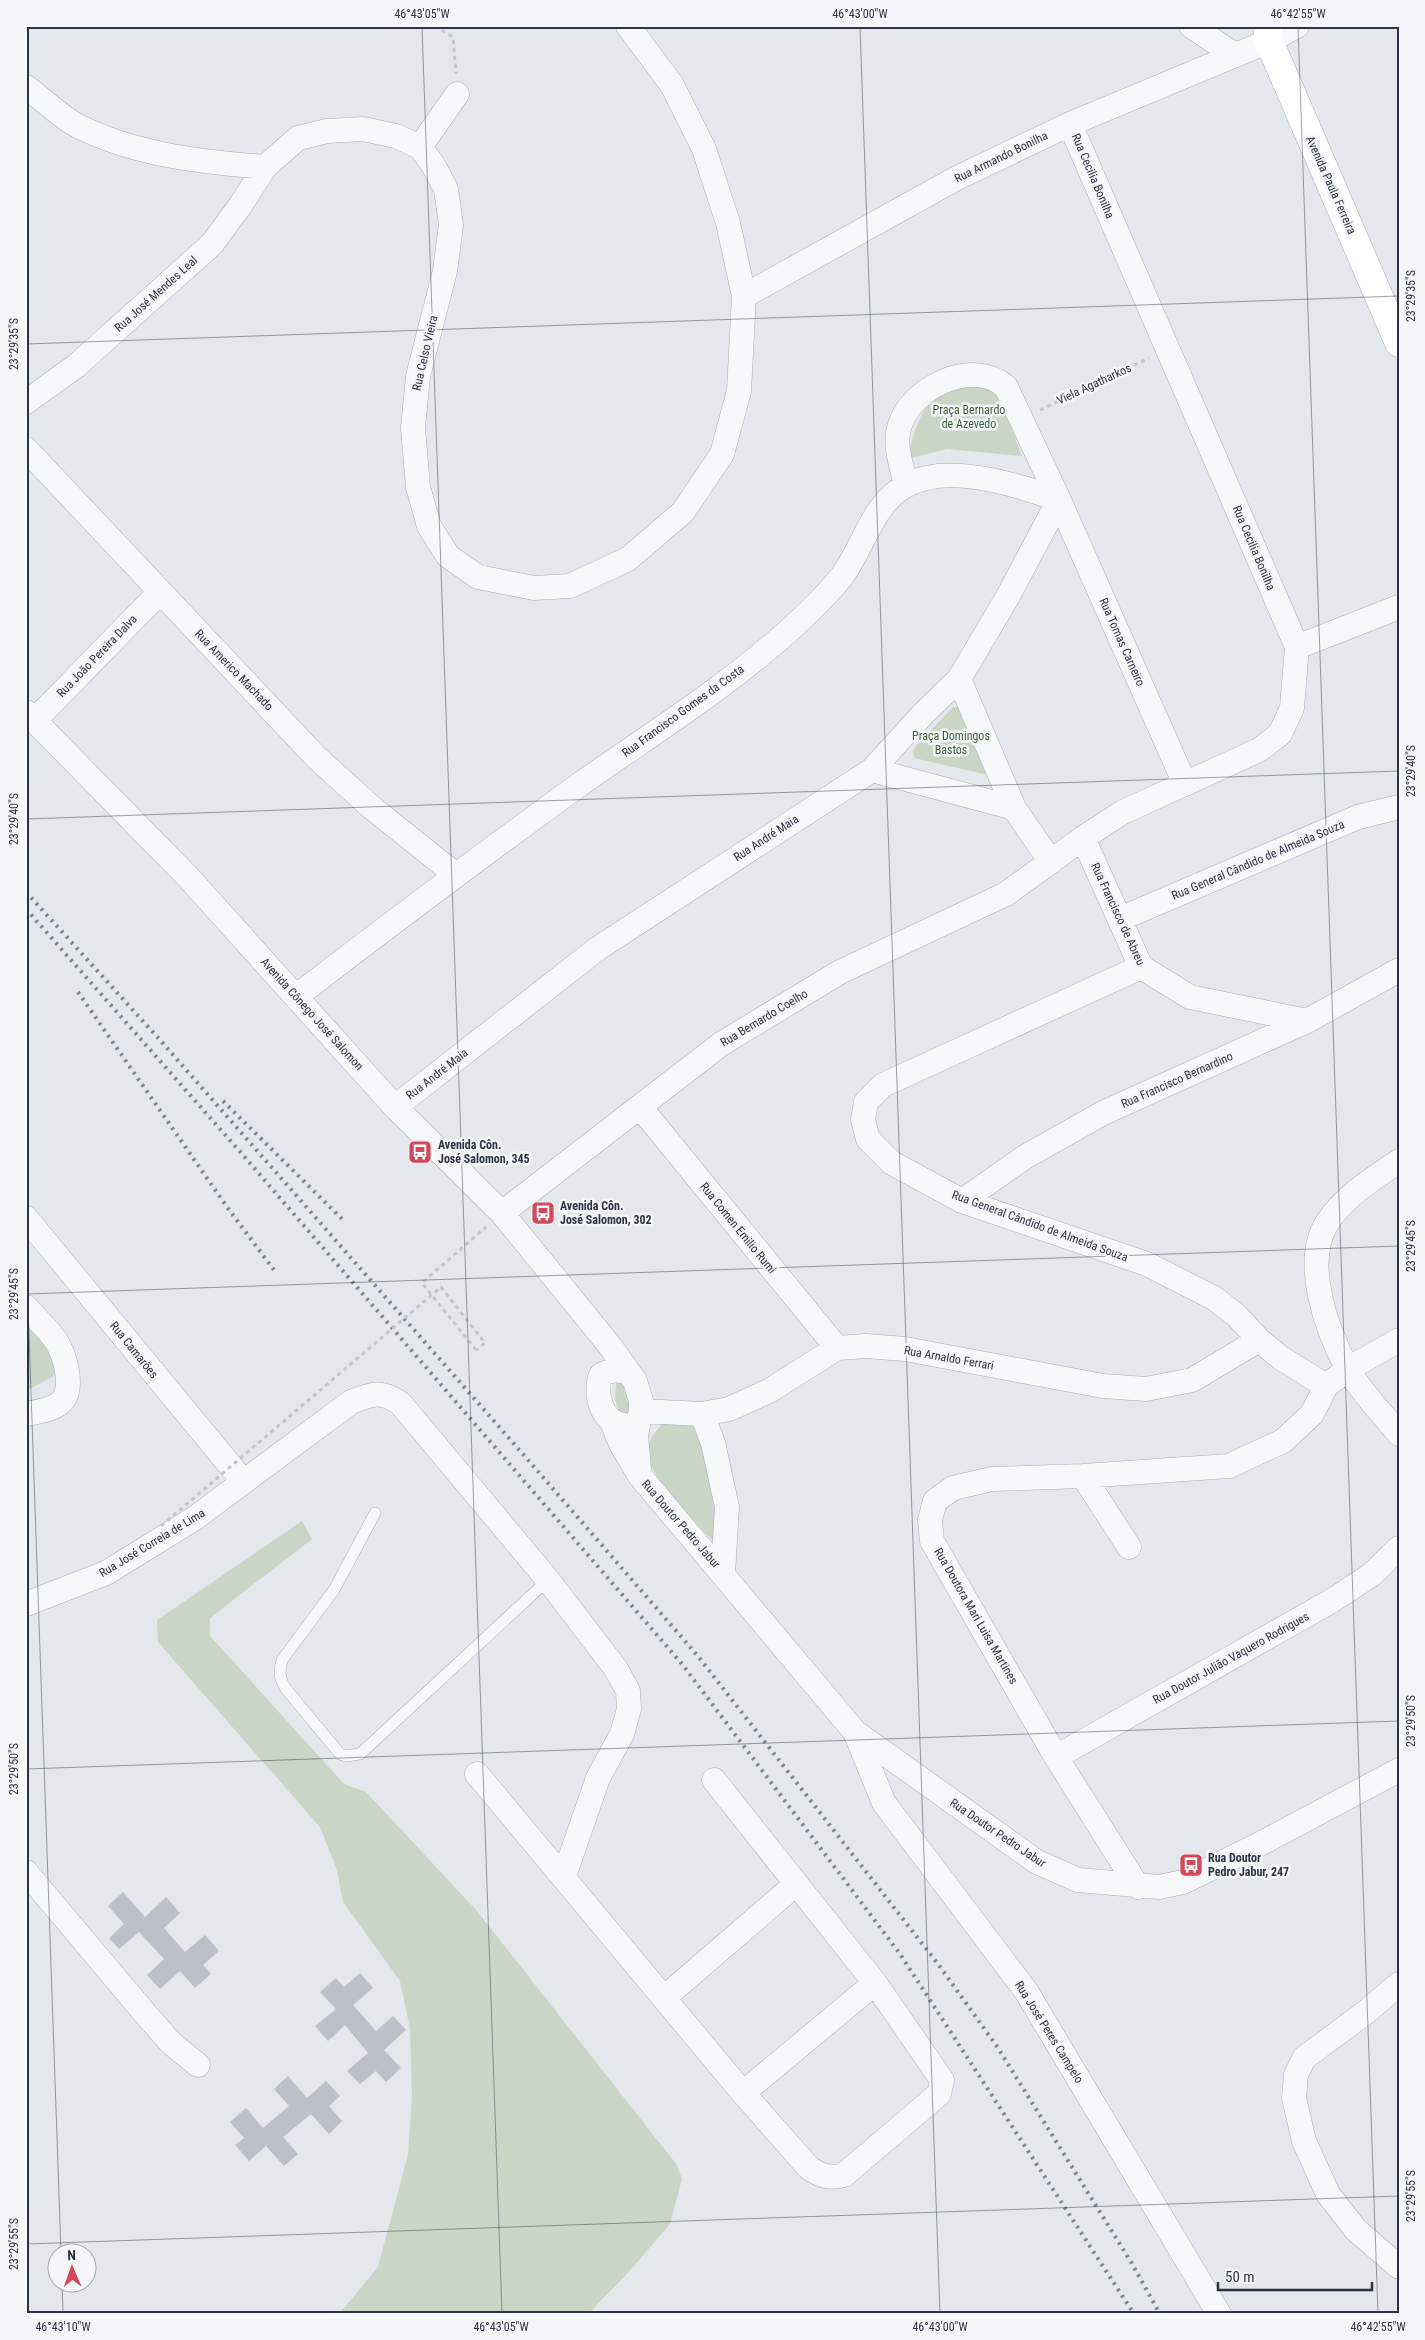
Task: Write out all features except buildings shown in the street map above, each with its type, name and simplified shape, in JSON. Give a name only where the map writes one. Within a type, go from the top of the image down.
[{"type":"main road","name":"Avenida Paula Ferreira","points":[[1268,34],[1399,343]]},
{"type":"street","name":"Rua Celso Vieira","points":[[420,147],[432,163],[446,188],[451,225],[445,271],[418,376],[412,428],[418,487],[430,526],[448,556],[478,577],[534,588],[570,586],[628,559],[683,512],[722,454],[739,391],[744,296],[728,223],[704,149],[672,85],[628,26]]},
{"type":"street","points":[[1191,26],[1235,55]]},
{"type":"street","name":"Rua Armando Bonilha","points":[[744,296],[957,178],[1070,124],[1235,55],[1268,34],[1297,26]]},
{"type":"street","points":[[26,86],[76,126],[124,146],[222,164],[265,167],[298,138],[327,131],[363,128],[396,136],[420,147],[457,94]]},
{"type":"street","name":"Rua Cecilia Bonilha","points":[[1051,862],[1123,812],[1259,750],[1280,734],[1292,708],[1296,678],[1297,647],[1070,124]]},
{"type":"street","name":"Rua José Mendes Leal","points":[[26,402],[76,366],[212,244],[240,206],[265,167]]},
{"type":"street","points":[[906,485],[899,455],[898,429],[905,413],[918,398],[943,382],[964,375],[986,376],[999,381],[1006,387],[1059,500]]},
{"type":"street","name":"Rua Americo Machado","points":[[26,449],[316,757],[370,807],[456,875]]},
{"type":"street","name":"Rua Francisco Gomes da Costa","points":[[297,996],[414,904],[717,689],[786,634],[842,576],[876,515],[889,498],[906,485],[922,478],[973,478],[996,481],[1059,500]]},
{"type":"street","name":"Rua André Maia","points":[[395,1107],[597,949],[872,770],[923,714],[959,679],[1007,598],[1059,500]]},
{"type":"street","name":"Rua Tomas Carneiro","points":[[1059,500],[1186,784]]},
{"type":"street","name":"Rua João Pereira Dalva","points":[[31,716],[160,592]]},
{"type":"street","points":[[1297,647],[1399,607]]},
{"type":"street","points":[[959,679],[1014,808],[1051,862]]},
{"type":"street","name":"Avenida Cônego José Salomon","points":[[31,716],[188,878],[297,996],[395,1107],[502,1213],[610,1346],[629,1373]]},
{"type":"street","points":[[872,770],[1014,808]]},
{"type":"street","name":"Rua General Cândido de Almeida Souza","points":[[1120,919],[1358,817],[1399,806]]},
{"type":"street","name":"Rua Francisco de Abreu","points":[[1083,838],[1141,967],[1190,997],[1307,1021]]},
{"type":"street","name":"Rua Bernardo Coelho","points":[[502,1213],[721,1044],[840,972],[1006,894],[1051,862]]},
{"type":"street","name":"Rua General Cândido de Almeida Souza","points":[[1141,967],[883,1085],[866,1102],[863,1120],[868,1139],[892,1163],[962,1201],[1147,1264],[1214,1298],[1238,1316],[1260,1340],[1281,1358],[1326,1386]]},
{"type":"street","name":"Rua Francisco Bernardino","points":[[962,1201],[1025,1158],[1103,1113],[1307,1021],[1399,970]]},
{"type":"street","name":"Rua Comen Emilio Rumi","points":[[640,1107],[837,1348]]},
{"type":"street","points":[[1399,1161],[1346,1199],[1326,1224],[1316,1248],[1315,1270],[1327,1320],[1348,1369],[1399,1434]]},
{"type":"street","name":"Rua Camarões","points":[[26,1218],[243,1481]]},
{"type":"street","points":[[26,1307],[58,1344],[65,1362],[68,1378],[66,1393],[60,1403],[42,1411],[26,1414]]},
{"type":"street","name":"Avenida Cônego José Salomon","points":[[590,1322],[601,1375]]},
{"type":"street","name":"Rua Arnaldo Ferrari","points":[[640,1415],[702,1414],[729,1409],[769,1391],[837,1348],[866,1346],[905,1349],[1103,1386],[1146,1389],[1192,1380],[1260,1340]]},
{"type":"street","name":"Rua Doutora Mari Luisa Martines","points":[[1138,1887],[1056,1757],[932,1541],[930,1520],[934,1501],[953,1488],[992,1479],[1084,1476],[1230,1466],[1283,1441],[1312,1414],[1326,1386],[1348,1369],[1399,1340]]},
{"type":"street","points":[[613,1370],[629,1373],[638,1389],[640,1415],[629,1424],[618,1424],[611,1420],[604,1411],[599,1394],[601,1375],[613,1370]]},
{"type":"street","name":"Rua José Correia de Lima","points":[[26,1604],[106,1573],[195,1518],[351,1402],[370,1394],[386,1394],[400,1403],[548,1580],[616,1669],[628,1691],[629,1709],[622,1734],[598,1778],[564,1876]]},
{"type":"street","name":"Rua Doutor Pedro Jabur","points":[[702,1414],[713,1443],[727,1507],[723,1573]]},
{"type":"street","name":"Rua Doutor Pedro Jabur","points":[[640,1415],[636,1450],[640,1476]]},
{"type":"street","name":"Rua Doutor Pedro Jabur","points":[[611,1420],[621,1444],[640,1476],[854,1732],[1037,1862],[1078,1880],[1138,1887],[1159,1887],[1184,1882],[1399,1770]]},
{"type":"street","points":[[1084,1476],[1129,1547]]},
{"type":"street","name":"Rua Doutor Julião Vaquero Rodrigues","points":[[1056,1757],[1333,1600],[1371,1575],[1399,1548]]},
{"type":"street","name":"Rua José Peres Campelo","points":[[854,1732],[884,1803],[1026,1991],[1219,2314]]},
{"type":"street","points":[[476,1774],[665,1997],[742,2093],[809,2168],[821,2176],[835,2178],[853,2169],[939,2094],[943,2086],[938,2072],[875,1983],[714,1780]]},
{"type":"street","points":[[26,1872],[171,2043],[198,2065]]},
{"type":"street","points":[[665,1997],[796,1884]]},
{"type":"street","points":[[742,2093],[875,1983]]},
{"type":"street","points":[[1399,1984],[1365,2013],[1304,2058],[1296,2075],[1294,2098],[1304,2141],[1328,2194],[1356,2230],[1399,2267]]},
{"type":"lane","points":[[375,1513],[334,1590],[282,1660],[279,1672],[280,1680],[286,1689],[340,1754],[346,1756],[360,1754],[548,1580]]},
{"type":"path","points":[[435,26],[453,37],[457,94]]},
{"type":"path","name":"Viela Agatharkos","points":[[1021,418],[1168,349]]},
{"type":"path","points":[[161,1526],[441,1287],[485,1342],[476,1350],[422,1283],[502,1213]]},
{"type":"green space","name":"Praça Bernardo de Azevedo","points":[[973,384],[992,391],[1001,401],[1022,456],[947,449],[911,458],[909,453],[913,437],[922,414],[928,406],[935,399],[945,394]]},
{"type":"green space","name":"Praça Domingos Bastos","points":[[953,707],[959,707],[988,775],[914,758],[913,752],[915,747]]},
{"type":"green space","points":[[26,1318],[51,1346],[59,1373],[26,1391]]},
{"type":"green space","points":[[623,1380],[637,1413],[621,1415],[615,1400],[616,1381]]},
{"type":"green space","points":[[665,1422],[691,1423],[703,1435],[716,1469],[720,1549],[668,1491],[651,1467],[648,1458],[648,1447],[654,1434]]},
{"type":"green space","points":[[302,1521],[312,1539],[210,1618],[210,1636],[344,1784],[366,1792],[477,1911],[677,2165],[682,2179],[670,2224],[627,2274],[588,2314],[339,2314],[378,2267],[408,2155],[412,2096],[410,2029],[400,1981],[343,1902],[337,1870],[320,1827],[158,1642],[157,1620]]},
{"type":"railway","points":[[26,892],[160,1040],[697,1655],[938,1964],[998,2048],[1131,2262],[1160,2314]]},
{"type":"railway","points":[[26,909],[242,1154],[682,1664],[900,1954],[1134,2314]]},
{"type":"railway","points":[[78,992],[227,1207],[274,1270]]},
{"type":"railway","points":[[223,1101],[342,1219]]},
{"type":"place","name":"Avenida Côn. José Salomon, 345","points":[[420,1152]]},
{"type":"place","name":"Avenida Côn. José Salomon, 302","points":[[543,1213]]},
{"type":"place","name":"Rua Doutor Pedro Jabur, 247","points":[[1191,1865]]}]
